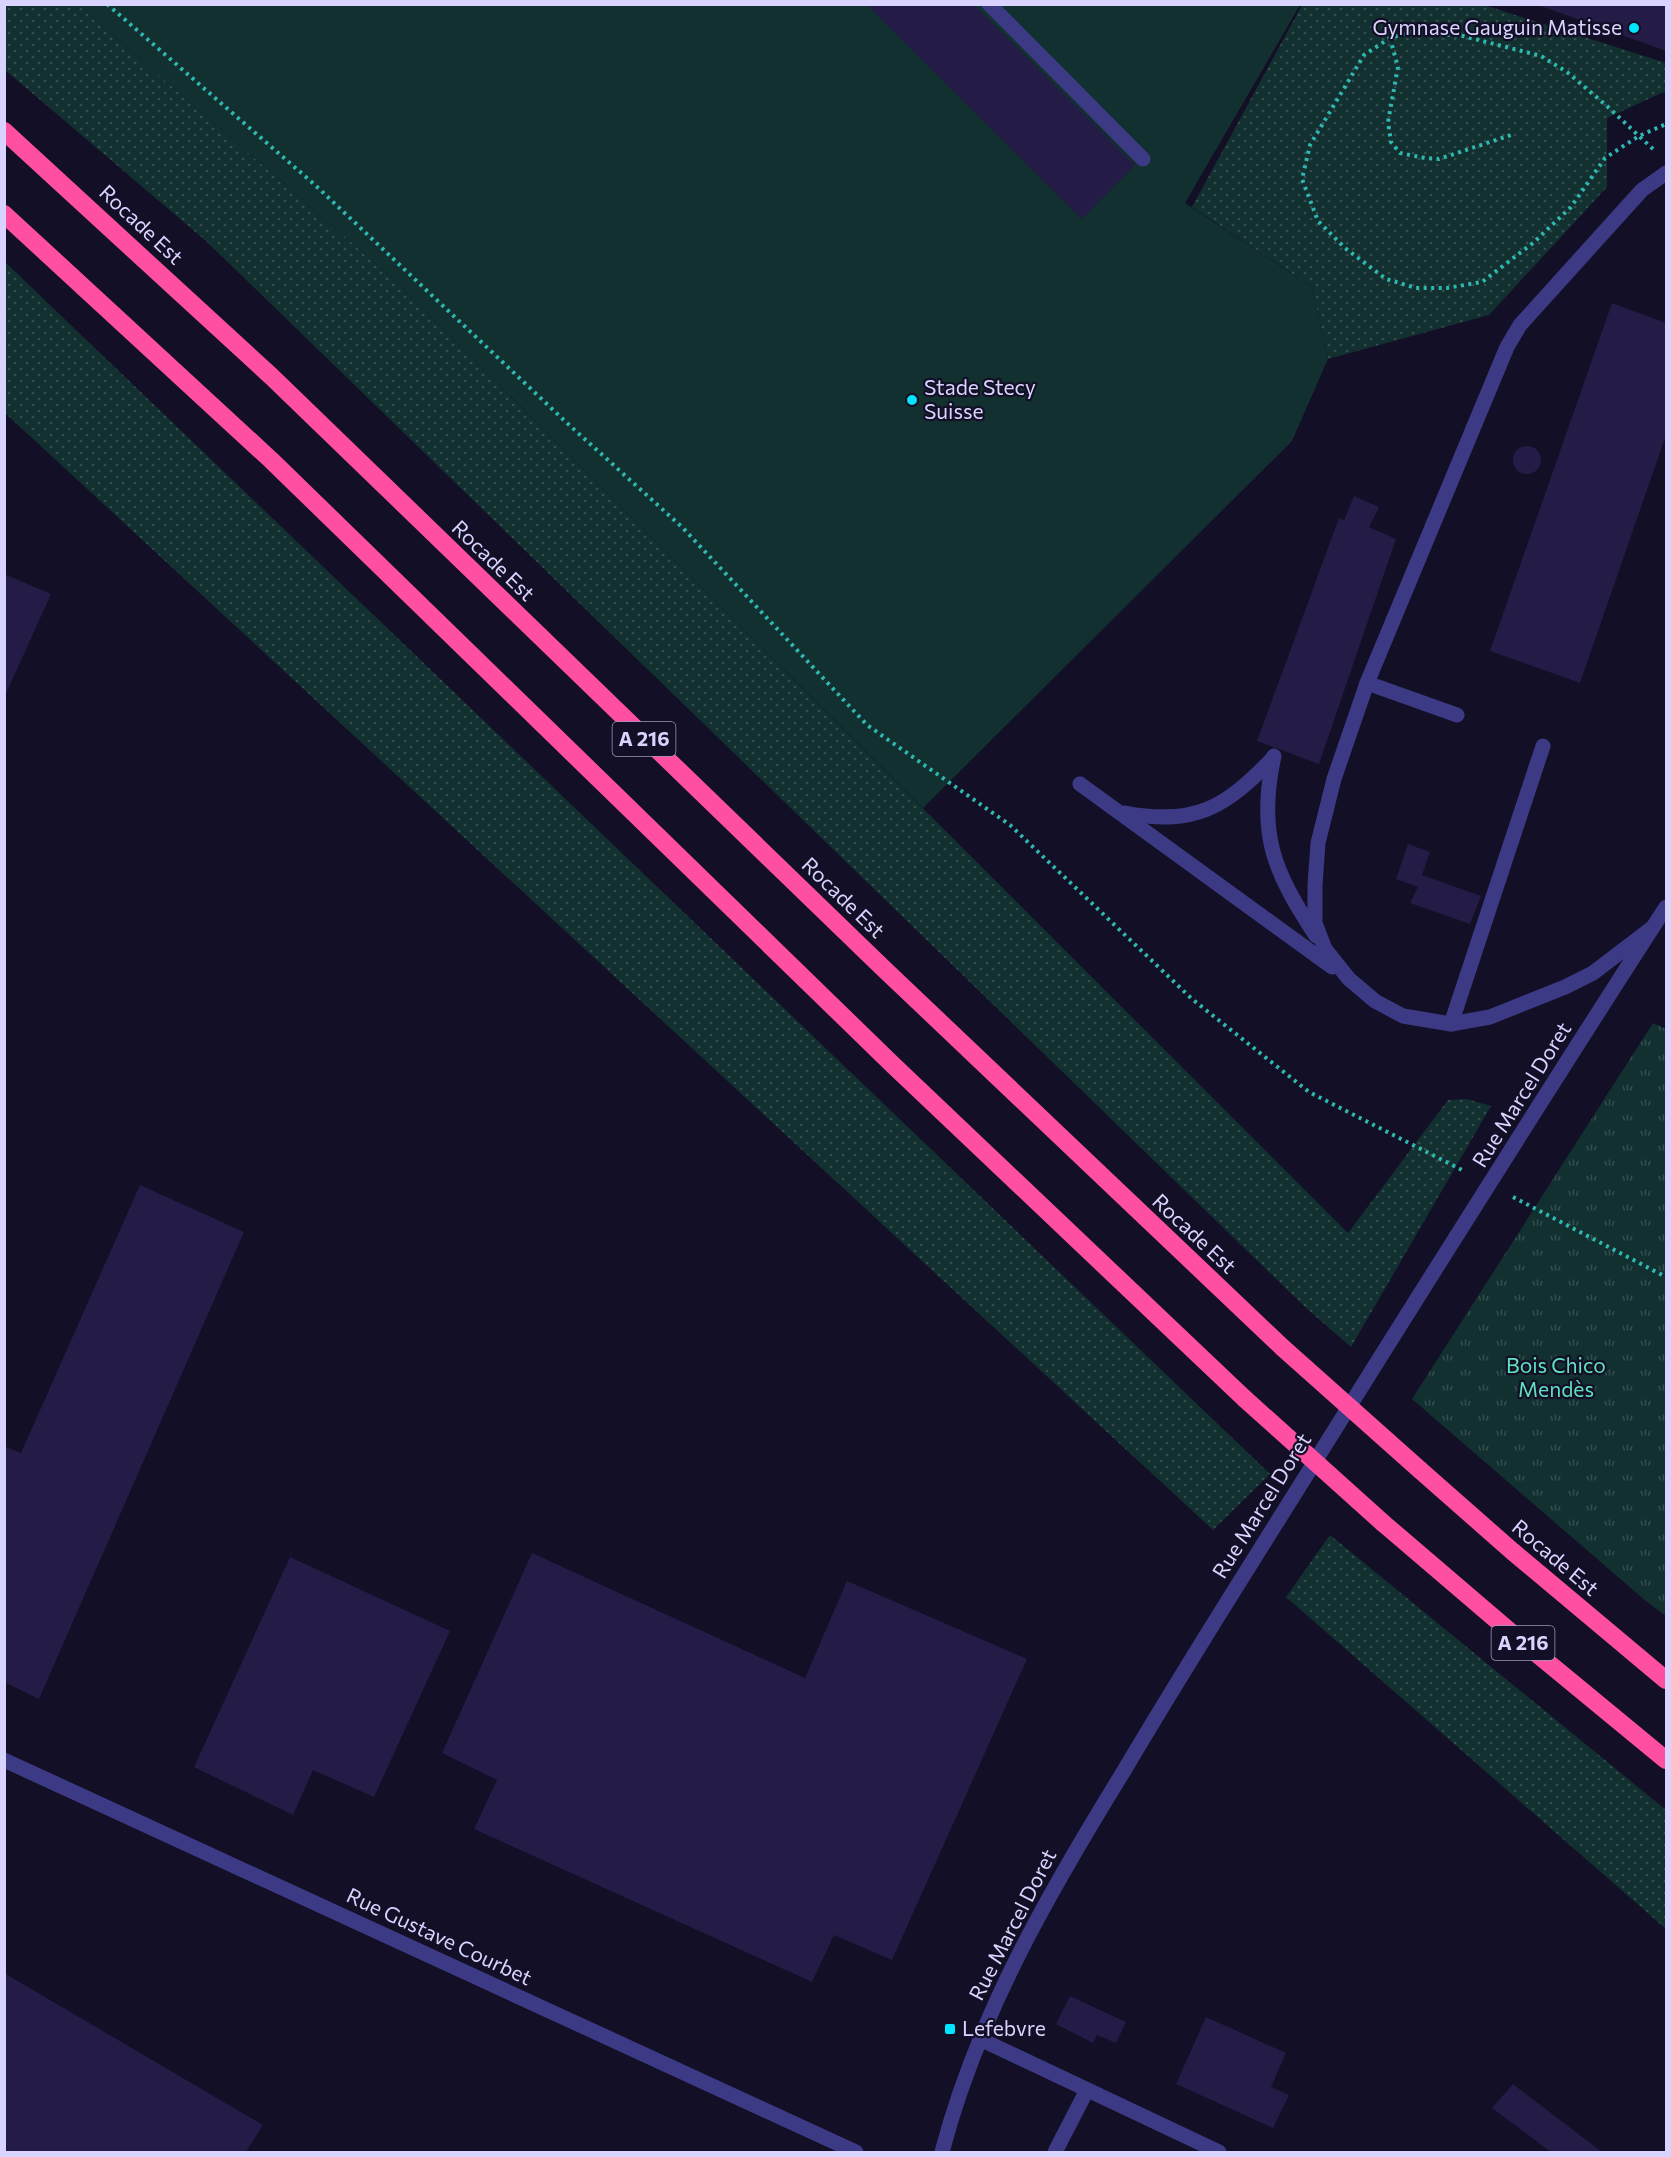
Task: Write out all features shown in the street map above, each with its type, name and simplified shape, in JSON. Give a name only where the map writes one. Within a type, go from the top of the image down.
[{"type":"highway","name":"Rocade Est","points":[[4,131],[272,377],[891,976],[1283,1348],[1512,1551],[1666,1680]]},
{"type":"highway","name":"A 216","points":[[4,214],[271,460],[893,1065],[1245,1399],[1515,1636],[1666,1760]]},
{"type":"street","points":[[988,4],[1143,159]]},
{"type":"street","points":[[1325,949],[1316,923],[1315,885],[1318,843],[1334,779],[1367,683],[1507,346],[1520,325],[1642,190],[1666,173]]},
{"type":"street","points":[[1367,683],[1457,715]]},
{"type":"street","points":[[1451,1024],[1543,746]]},
{"type":"street","points":[[1119,812],[1147,818],[1171,819],[1194,814],[1223,802],[1249,783],[1274,756],[1268,786],[1267,814],[1272,853],[1283,882],[1325,949],[1349,979]]},
{"type":"street","points":[[1080,784],[1349,979],[1375,1001],[1403,1016],[1451,1024],[1490,1017],[1565,987],[1593,973],[1654,926]]},
{"type":"street","name":"Rue Marcel Doret","points":[[942,2152],[963,2083],[980,2039],[1012,1965],[1061,1874],[1221,1611],[1666,907]]},
{"type":"street","name":"Rue Gustave Courbet","points":[[4,1760],[856,2152]]},
{"type":"street","points":[[980,2039],[1219,2152]]},
{"type":"street","points":[[1055,2152],[1087,2090]]},
{"type":"path","points":[[107,4],[314,184],[567,423],[682,526],[867,725],[1010,825],[1192,999],[1309,1092],[1666,1277]]},
{"type":"path","points":[[1660,156],[1639,136],[1567,72],[1541,57],[1462,36],[1410,32],[1390,38],[1364,55],[1310,145],[1302,179],[1318,221],[1345,248],[1386,279],[1416,288],[1447,288],[1482,282],[1533,243],[1571,207],[1605,158],[1639,136],[1666,124]]},
{"type":"path","points":[[1390,38],[1398,67],[1388,122],[1391,142],[1400,153],[1439,159],[1514,134]]},
{"type":"green space","points":[[5,5],[78,5],[389,275],[1348,1233],[1448,1100],[1466,1099],[1491,1106],[1351,1347],[1305,1307],[206,241],[5,70]]},
{"type":"green space","name":"Stade Stecy Suisse","points":[[78,5],[1300,5],[1185,203],[1312,287],[1328,359],[1292,441],[923,808],[389,275]]},
{"type":"green space","points":[[1302,5],[1484,5],[1666,63],[1666,91],[1607,118],[1607,187],[1489,315],[1328,359],[1312,287],[1192,207]]},
{"type":"green space","points":[[4,261],[1270,1474],[1213,1530],[5,413]]},
{"type":"green space","name":"Bois Chico Mendès","points":[[1653,1023],[1666,1029],[1666,1616],[1412,1399]]},
{"type":"green space","points":[[1330,1535],[1666,1810],[1666,1929],[1286,1597]]},
{"type":"building","points":[[866,4],[973,4],[1135,165],[1082,219]]},
{"type":"building","name":"Gymnase Gauguin Matisse","points":[[1538,4],[1666,4],[1666,51],[1538,5]]},
{"type":"building","points":[[1612,303],[1666,323],[1666,435],[1580,683],[1490,651]]},
{"type":"building","points":[[1527,446],[1537,450],[1541,460],[1537,470],[1527,474],[1517,470],[1513,460],[1517,450]]},
{"type":"building","points":[[1354,496],[1379,507],[1369,527],[1396,539],[1319,764],[1257,741],[1339,518],[1344,520]]},
{"type":"building","points":[[4,574],[51,594],[4,698]]},
{"type":"building","points":[[1408,844],[1430,852],[1422,875],[1481,896],[1470,924],[1410,903],[1418,887],[1396,879]]},
{"type":"building","points":[[140,1185],[244,1232],[39,1699],[4,1682],[4,1446],[21,1453]]},
{"type":"building","points":[[532,1553],[805,1678],[847,1581],[1027,1659],[892,1960],[834,1935],[812,1982],[474,1829],[497,1780],[442,1753]]},
{"type":"building","points":[[290,1557],[450,1631],[374,1797],[313,1770],[293,1815],[194,1767]]},
{"type":"building","points":[[4,1973],[263,2125],[246,2152],[4,2152]]},
{"type":"building","points":[[1070,1996],[1126,2022],[1116,2043],[1097,2035],[1093,2043],[1056,2024]]},
{"type":"building","points":[[1206,2017],[1286,2053],[1271,2087],[1289,2095],[1273,2128],[1176,2084]]},
{"type":"building","points":[[1513,2084],[1602,2152],[1551,2152],[1492,2108]]},
{"type":"place","name":"Gymnase Gauguin Matisse","points":[[1634,28]]},
{"type":"place","name":"Stade Stecy Suisse","points":[[912,400]]},
{"type":"place","name":"Lefebvre","points":[[950,2029]]}]
